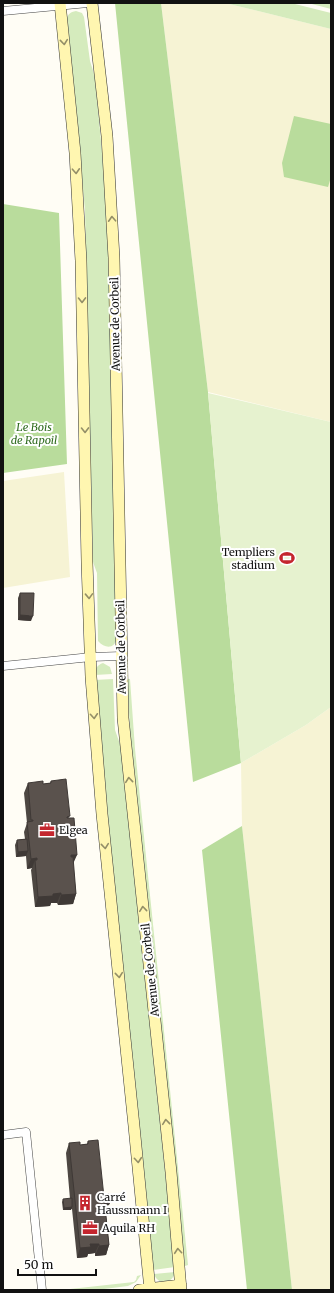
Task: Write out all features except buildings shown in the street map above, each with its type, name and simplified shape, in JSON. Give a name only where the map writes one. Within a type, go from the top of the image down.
[{"type":"main road","name":"Avenue de Corbeil","points":[[92,3],[107,143],[114,258],[123,718],[171,1172],[181,1288]]},
{"type":"main road","points":[[60,4],[76,153],[81,262],[87,562],[91,677],[102,814],[134,1126],[146,1290],[181,1288]]},
{"type":"street","points":[[3,11],[60,4],[88,3]]},
{"type":"street","points":[[3,666],[91,657],[121,656]]},
{"type":"street","points":[[3,1135],[26,1132],[42,1290]]},
{"type":"shaded area","points":[[161,3],[225,3],[331,29],[331,422],[208,392]]},
{"type":"shaded area","points":[[64,472],[70,577],[3,588],[3,481]]},
{"type":"shaded area","points":[[331,707],[331,1290],[292,1290],[242,826],[241,763],[306,725]]},
{"type":"green space","points":[[115,3],[161,3],[208,392],[241,763],[193,782]]},
{"type":"green space","points":[[225,3],[291,3],[331,13],[331,29]]},
{"type":"green space","points":[[308,3],[331,3],[331,9]]},
{"type":"green space","points":[[76,11],[82,13],[84,17],[90,61],[95,77],[107,206],[117,638],[116,642],[109,647],[98,641],[97,573],[93,562],[85,210],[66,20],[72,12]]},
{"type":"green space","points":[[294,116],[331,124],[331,177],[328,187],[284,177],[282,163]]},
{"type":"green space","name":"Le Bois de Rapoil","points":[[3,204],[59,213],[67,464],[3,473]]},
{"type":"green space","points":[[208,393],[331,422],[331,707],[306,725],[241,763]]},
{"type":"green space","points":[[103,663],[110,667],[112,674],[95,675],[95,671],[99,665]]},
{"type":"green space","points":[[113,679],[115,730],[121,747],[175,1267],[153,1270],[100,758],[94,680]]},
{"type":"green space","points":[[127,679],[130,679],[135,749],[188,1265],[185,1266],[131,746]]},
{"type":"green space","points":[[242,826],[292,1290],[247,1290],[202,850]]},
{"type":"green space","points":[[175,1272],[174,1276],[169,1281],[165,1282],[162,1282],[156,1278],[154,1274]]},
{"type":"green space","points":[[141,1275],[136,1282],[128,1286],[96,1290],[61,1290],[134,1282],[137,1276]]},
{"type":"place","name":"Templiers stadium","points":[[287,558]]},
{"type":"place","name":"Elgea","points":[[47,830]]},
{"type":"place","name":"Carré Haussmann I","points":[[85,1203]]},
{"type":"place","name":"Aquila RH","points":[[90,1228]]}]
